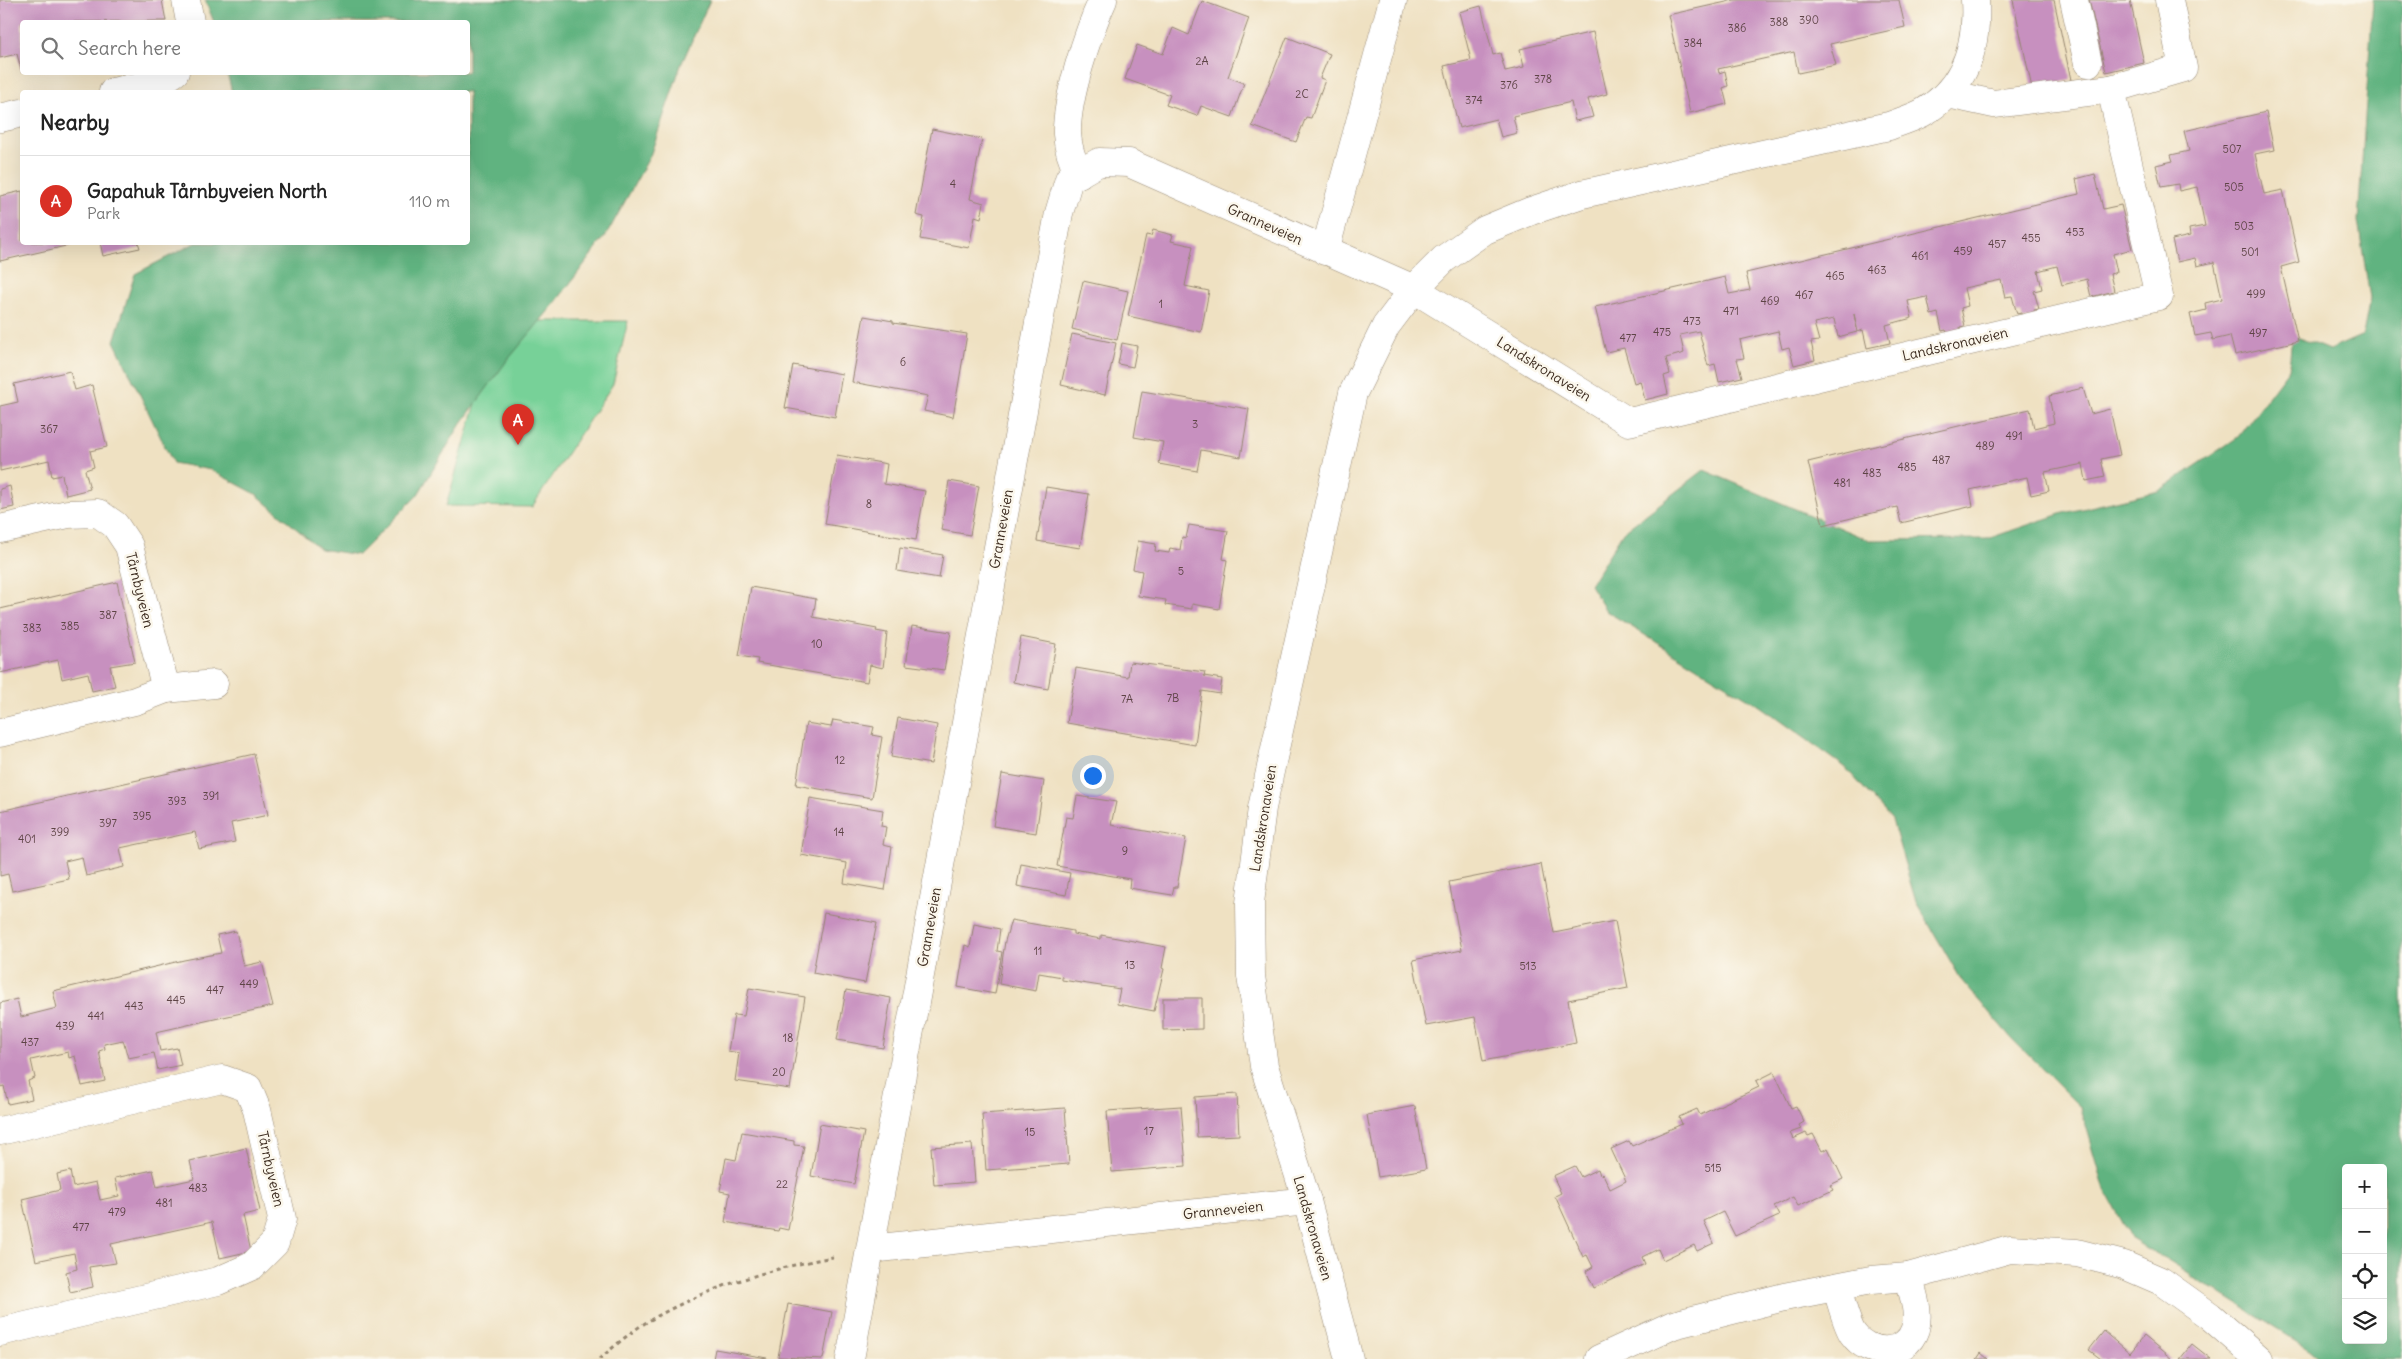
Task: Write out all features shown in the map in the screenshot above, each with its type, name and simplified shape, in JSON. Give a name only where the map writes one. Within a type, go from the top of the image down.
[{"type":"street","points":[[186,0],[190,20]]},
{"type":"street","points":[[1079,174],[1069,152],[1069,123],[1073,95],[1102,0]]},
{"type":"street","points":[[1325,251],[1393,0]]},
{"type":"street","name":"Landskronaveien","points":[[1349,1359],[1307,1201],[1264,1066],[1251,976],[1250,903],[1262,808],[1353,393],[1386,326],[1414,289],[1444,259],[1485,230],[1531,210],[1582,194],[1889,126],[1922,113],[1948,94],[1964,70],[1976,35],[1975,0]]},
{"type":"street","points":[[2074,0],[2088,63]]},
{"type":"street","points":[[1948,94],[1994,104],[2111,89],[2183,68],[2169,0]]},
{"type":"street","points":[[122,90],[160,82],[170,75]]},
{"type":"street","name":"Landskronaveien","points":[[1414,289],[1629,422],[2159,296],[2111,89]]},
{"type":"street","points":[[0,118],[20,113]]},
{"type":"street","name":"Granneveien","points":[[850,1359],[1059,214],[1069,180],[1099,162],[1129,163],[1414,289]]},
{"type":"street","name":"Tårnbyveien","points":[[0,529],[68,514],[98,512],[116,525],[129,546],[166,689]]},
{"type":"street","points":[[0,732],[135,701],[166,689],[214,684]]},
{"type":"street","name":"Tårnbyveien","points":[[0,1132],[222,1079],[248,1088],[258,1110],[282,1219],[276,1243],[252,1266],[218,1281],[0,1332]]},
{"type":"street","name":"Granneveien","points":[[871,1250],[1307,1201]]},
{"type":"street","points":[[1599,1359],[1673,1325],[1784,1297],[1871,1280],[1908,1277],[2010,1249],[2077,1253],[2124,1265],[2161,1281],[2210,1316],[2259,1359]]},
{"type":"street","points":[[1836,1287],[1852,1333],[1871,1349],[1893,1350],[1905,1345],[1911,1338],[1915,1328],[1915,1302],[1908,1277]]},
{"type":"path","points":[[599,1359],[646,1323],[703,1292],[788,1266],[871,1250]]},
{"type":"green space","points":[[205,0],[710,0],[681,65],[650,156],[607,234],[556,302],[506,362],[459,427],[417,496],[358,555],[320,549],[256,494],[211,470],[173,463],[114,341],[135,274],[191,245],[470,245],[470,90],[231,90],[228,75],[470,75],[470,20],[213,20]]},
{"type":"green space","points":[[2373,0],[2402,0],[2402,1359],[2320,1359],[2306,1347],[2131,1238],[2105,1190],[2081,1108],[2013,1040],[1962,981],[1916,902],[1892,820],[1845,767],[1760,706],[1606,611],[1590,585],[1623,532],[1704,470],[1868,540],[1987,539],[2060,514],[2159,491],[2238,437],[2289,369],[2292,335],[2329,350],[2363,335],[2370,298],[2358,221]]},
{"type":"green space","points":[[500,321],[628,321],[613,384],[532,507],[446,506]]},
{"type":"building","points":[[0,0],[162,0],[166,20],[20,20],[20,65],[17,54],[0,58]]},
{"type":"building","points":[[1735,0],[1899,0],[1905,27],[1830,44],[1836,65],[1798,73],[1794,52],[1718,69],[1719,73],[1725,71],[1728,86],[1723,88],[1727,104],[1690,113],[1668,15]]},
{"type":"building","points":[[2013,0],[2054,0],[2071,80],[2032,88]]},
{"type":"building","points":[[2089,0],[2130,0],[2144,63],[2106,72]]},
{"type":"building","points":[[1202,1],[1249,18],[1228,77],[1244,83],[1232,117],[1201,106],[1197,116],[1166,105],[1170,95],[1125,79],[1137,45],[1163,54],[1173,28],[1189,35]]},
{"type":"building","points":[[1481,6],[1493,55],[1500,53],[1505,71],[1524,67],[1520,49],[1593,32],[1607,94],[1588,99],[1593,117],[1575,121],[1571,102],[1513,116],[1517,133],[1501,137],[1496,119],[1459,128],[1444,66],[1471,60],[1459,12]]},
{"type":"building","points":[[1287,37],[1330,54],[1320,78],[1325,80],[1311,118],[1306,117],[1296,142],[1252,126]]},
{"type":"building","points":[[2266,112],[2274,150],[2255,154],[2264,194],[2283,190],[2299,262],[2281,267],[2298,341],[2235,355],[2230,336],[2213,340],[2211,333],[2195,336],[2190,314],[2206,310],[2205,303],[2222,299],[2214,262],[2197,266],[2195,258],[2177,262],[2172,240],[2190,236],[2189,229],[2205,226],[2197,187],[2179,191],[2178,184],[2161,187],[2156,165],[2173,161],[2171,155],[2189,151],[2184,131]]},
{"type":"building","points":[[932,129],[982,139],[970,199],[984,203],[981,218],[975,216],[969,248],[920,239],[924,217],[916,215]]},
{"type":"building","points":[[2095,174],[2103,209],[2121,205],[2132,249],[2113,254],[2117,272],[2110,274],[2114,291],[2091,297],[2087,279],[2062,285],[2057,266],[2038,271],[2042,289],[2034,291],[2039,309],[2034,310],[2035,317],[2023,320],[2021,313],[2017,314],[2012,296],[2005,297],[2001,280],[1964,288],[1968,306],[1961,308],[1965,326],[1960,327],[1962,334],[1948,337],[1946,330],[1942,331],[1938,313],[1931,315],[1927,297],[1908,301],[1912,318],[1886,325],[1890,343],[1867,348],[1863,330],[1858,332],[1854,314],[1857,332],[1838,337],[1834,319],[1814,323],[1819,341],[1811,342],[1815,360],[1794,365],[1789,347],[1782,349],[1778,331],[1740,340],[1744,358],[1737,359],[1742,377],[1719,382],[1715,364],[1708,366],[1699,331],[1680,335],[1684,353],[1666,358],[1670,374],[1664,376],[1668,394],[1645,400],[1640,381],[1634,383],[1624,348],[1606,352],[1595,307],[1725,277],[1729,294],[1750,290],[1746,273],[2079,194],[2076,179]]},
{"type":"building","points":[[20,191],[20,245],[70,245],[0,261],[0,196]]},
{"type":"building","points":[[1153,230],[1173,235],[1171,241],[1193,246],[1185,286],[1209,291],[1201,332],[1128,316],[1146,235],[1151,236]]},
{"type":"building","points":[[101,245],[139,245],[140,248],[103,256]]},
{"type":"building","points":[[1083,281],[1128,291],[1117,340],[1072,329]]},
{"type":"building","points":[[864,316],[893,321],[893,323],[967,334],[953,417],[924,411],[928,396],[852,382]]},
{"type":"building","points":[[1072,334],[1116,343],[1105,395],[1061,385]]},
{"type":"building","points":[[1122,343],[1137,346],[1133,367],[1118,364]]},
{"type":"building","points":[[793,365],[842,374],[835,417],[785,408]]},
{"type":"building","points":[[70,371],[75,390],[92,385],[107,447],[90,451],[94,467],[85,470],[90,489],[66,495],[62,475],[52,477],[49,460],[0,471],[0,406],[18,402],[14,384]]},
{"type":"building","points":[[2083,388],[2091,414],[2110,409],[2120,455],[2101,459],[2105,477],[2086,481],[2083,464],[2045,472],[2049,491],[2031,495],[2027,477],[1970,490],[1973,506],[1901,523],[1897,507],[1823,525],[1808,462],[2030,409],[2034,428],[2054,423],[2049,396]]},
{"type":"building","points":[[1142,391],[1249,409],[1241,457],[1201,450],[1197,471],[1159,464],[1163,442],[1134,437]]},
{"type":"building","points":[[837,455],[887,464],[884,484],[925,491],[916,540],[825,524]]},
{"type":"building","points":[[949,481],[979,486],[970,535],[941,530]]},
{"type":"building","points":[[10,486],[14,507],[0,510],[0,489]]},
{"type":"building","points":[[1046,487],[1089,494],[1080,548],[1037,541]]},
{"type":"building","points":[[1189,525],[1228,531],[1223,559],[1227,560],[1219,609],[1192,604],[1192,609],[1165,605],[1166,600],[1138,596],[1142,571],[1133,569],[1138,541],[1156,544],[1155,551],[1169,553],[1170,548],[1180,550],[1182,537],[1186,538]]},
{"type":"building","points":[[900,548],[943,555],[939,578],[897,571]]},
{"type":"building","points":[[117,582],[135,662],[110,666],[115,686],[92,691],[88,673],[62,679],[58,660],[0,673],[0,609]]},
{"type":"building","points":[[751,587],[816,599],[813,617],[877,629],[876,631],[887,633],[883,668],[870,665],[867,682],[757,663],[758,659],[739,656]]},
{"type":"building","points":[[912,626],[951,632],[944,670],[906,665]]},
{"type":"building","points":[[1021,637],[1056,644],[1048,689],[1013,682]]},
{"type":"building","points":[[1130,662],[1205,672],[1204,676],[1222,679],[1220,694],[1202,691],[1195,745],[1067,723],[1076,668],[1128,677]]},
{"type":"building","points":[[898,718],[937,725],[931,764],[891,757]]},
{"type":"building","points":[[833,720],[874,727],[872,735],[882,737],[872,798],[796,785],[806,723],[831,727]]},
{"type":"building","points":[[254,754],[268,815],[231,823],[235,842],[199,849],[195,832],[120,848],[124,867],[86,876],[82,857],[65,861],[69,879],[12,891],[8,874],[0,876],[0,811]]},
{"type":"building","points":[[1002,774],[1044,781],[1036,833],[993,826]]},
{"type":"building","points":[[1077,796],[1116,802],[1111,825],[1186,838],[1177,887],[1174,887],[1172,895],[1129,888],[1130,879],[1057,866],[1066,817],[1073,818]]},
{"type":"building","points":[[810,798],[883,810],[881,826],[886,827],[883,845],[892,847],[885,890],[844,883],[847,863],[801,855]]},
{"type":"building","points":[[1021,864],[1070,873],[1066,895],[1017,886]]},
{"type":"building","points":[[1541,864],[1554,933],[1615,921],[1628,988],[1568,1000],[1576,1043],[1483,1061],[1475,1017],[1426,1026],[1413,960],[1462,950],[1449,882]]},
{"type":"building","points":[[824,913],[877,923],[865,983],[813,973]]},
{"type":"building","points":[[1011,920],[1073,931],[1073,934],[1101,939],[1101,935],[1166,947],[1162,968],[1164,969],[1154,1011],[1117,1004],[1120,989],[1062,980],[1062,977],[1039,973],[1036,991],[999,984],[1005,941]]},
{"type":"building","points":[[974,924],[1000,929],[997,951],[1002,952],[995,994],[958,987],[965,945],[970,947]]},
{"type":"building","points":[[236,931],[244,966],[262,962],[273,1006],[156,1032],[160,1051],[177,1048],[181,1065],[158,1070],[154,1053],[128,1058],[123,1040],[104,1044],[105,1049],[99,1051],[105,1081],[82,1086],[75,1056],[69,1058],[68,1052],[31,1060],[35,1078],[28,1081],[32,1099],[8,1104],[4,1086],[0,1087],[0,1003],[17,999],[21,1017],[57,1008],[53,991],[221,953],[217,935]]},
{"type":"building","points":[[749,988],[805,997],[790,1089],[735,1081],[739,1053],[728,1051],[734,1015],[744,1016]]},
{"type":"building","points":[[846,990],[891,998],[883,1048],[837,1040]]},
{"type":"building","points":[[1163,998],[1202,998],[1202,1029],[1163,1030]]},
{"type":"building","points":[[1774,1072],[1791,1108],[1796,1106],[1804,1122],[1799,1125],[1801,1129],[1790,1133],[1793,1139],[1806,1133],[1808,1136],[1813,1134],[1822,1151],[1828,1148],[1843,1179],[1830,1185],[1833,1190],[1798,1206],[1793,1197],[1774,1206],[1779,1216],[1735,1236],[1723,1212],[1704,1221],[1714,1243],[1697,1251],[1694,1245],[1663,1260],[1658,1249],[1642,1257],[1645,1264],[1594,1288],[1586,1271],[1593,1267],[1587,1255],[1583,1257],[1555,1196],[1561,1193],[1553,1176],[1575,1166],[1581,1177],[1598,1169],[1600,1175],[1603,1174],[1610,1189],[1626,1181],[1611,1149],[1629,1141],[1632,1146],[1682,1124],[1679,1117],[1697,1109],[1700,1115],[1759,1087],[1756,1081]]},
{"type":"building","points":[[1237,1094],[1239,1135],[1197,1137],[1195,1097]]},
{"type":"building","points":[[1181,1106],[1186,1166],[1112,1172],[1107,1111]]},
{"type":"building","points":[[1415,1106],[1426,1169],[1378,1177],[1367,1115]]},
{"type":"building","points":[[1065,1108],[1069,1164],[986,1170],[982,1114]]},
{"type":"building","points":[[820,1124],[864,1132],[854,1184],[811,1176]]},
{"type":"building","points":[[742,1132],[794,1141],[794,1145],[804,1146],[788,1230],[779,1228],[778,1231],[725,1222],[730,1193],[720,1191],[726,1158],[736,1160]]},
{"type":"building","points":[[972,1144],[975,1182],[934,1185],[931,1147]]},
{"type":"building","points":[[246,1148],[260,1211],[243,1215],[251,1251],[220,1258],[212,1222],[111,1244],[116,1263],[89,1267],[93,1287],[70,1292],[66,1272],[77,1269],[74,1253],[36,1261],[22,1199],[60,1190],[57,1174],[70,1171],[73,1187],[96,1182],[100,1200],[119,1196],[115,1178],[153,1170],[157,1187],[194,1179],[190,1161]]},
{"type":"building","points":[[788,1304],[832,1312],[823,1359],[778,1357]]},
{"type":"building","points":[[2104,1331],[2130,1353],[2144,1336],[2172,1359],[2101,1359],[2089,1350]]},
{"type":"building","points":[[2192,1344],[2211,1359],[2180,1359]]},
{"type":"building","points":[[715,1349],[767,1358],[767,1359],[713,1359]]},
{"type":"building","points":[[1981,1353],[1988,1359],[1977,1359]]},
{"type":"place","name":"Gapahuk Tårnbyveien North","points":[[518,445]]}]
